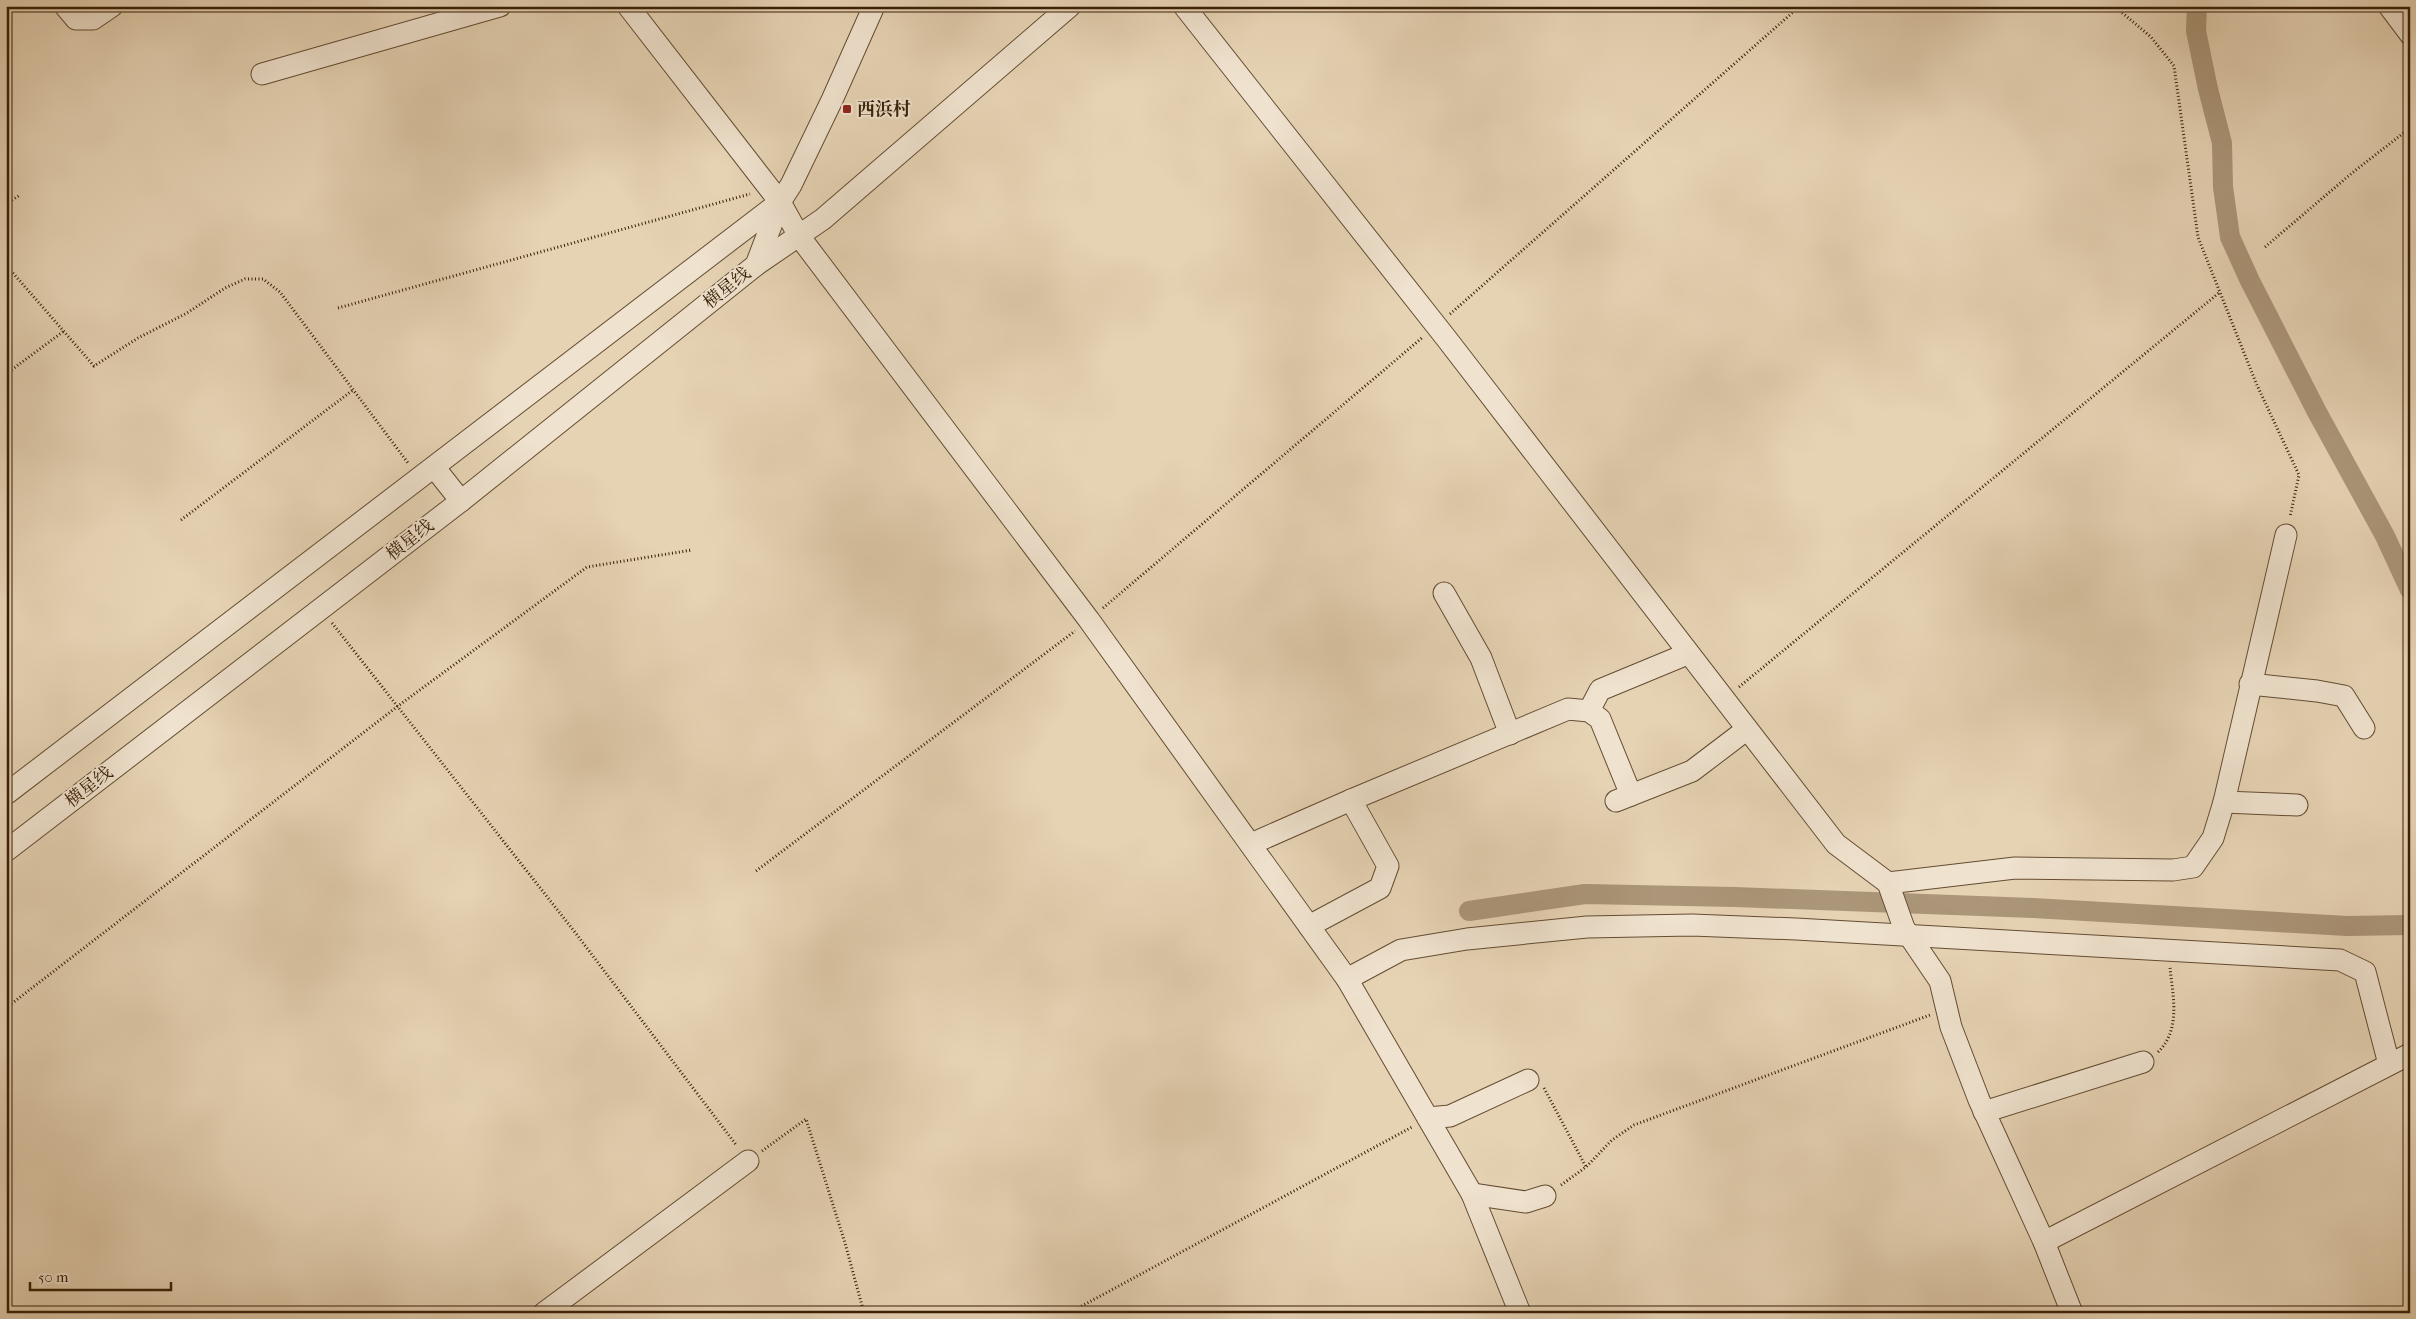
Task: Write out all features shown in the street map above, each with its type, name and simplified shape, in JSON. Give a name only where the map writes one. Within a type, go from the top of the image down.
[{"type":"street","points":[[65,6],[76,19],[93,19],[112,6]]},
{"type":"street","points":[[262,74],[500,6]]},
{"type":"street","points":[[628,6],[775,195],[799,236],[1089,620],[1252,844],[1347,979],[1472,1194],[1520,1313]]},
{"type":"street","name":"横星线","points":[[6,851],[461,501],[756,265],[775,195],[832,100],[874,6]]},
{"type":"street","points":[[756,265],[823,219],[1070,6]]},
{"type":"street","points":[[1184,6],[1436,326],[1687,654],[1836,844],[1888,883],[1907,932],[1940,981],[1952,1027],[1984,1112],[2044,1242],[2072,1313]]},
{"type":"street","points":[[2389,6],[2410,34]]},
{"type":"street","name":"横星线","points":[[6,794],[427,473],[775,195]]},
{"type":"street","points":[[427,473],[461,501]]},
{"type":"street","points":[[1888,883],[2015,868],[2173,870],[2193,867],[2214,838],[2286,535]]},
{"type":"street","points":[[1444,593],[1481,658],[1510,734]]},
{"type":"street","points":[[1589,711],[1600,690],[1687,654]]},
{"type":"street","points":[[2250,684],[2317,690],[2344,696],[2364,728]]},
{"type":"street","points":[[1252,844],[1351,800],[1568,710],[1589,711],[1600,719],[1624,798],[1692,771],[1746,730]]},
{"type":"street","points":[[1309,926],[1380,888],[1388,866],[1351,800]]},
{"type":"street","points":[[2224,802],[2297,805]]},
{"type":"street","points":[[1347,979],[1401,950],[1467,939],[1587,927],[1692,925],[1907,932],[2168,951],[2340,960],[2365,972],[2389,1064]]},
{"type":"street","points":[[2044,1242],[2410,1054]]},
{"type":"street","points":[[1984,1112],[2143,1062]]},
{"type":"street","points":[[1428,1118],[1450,1116],[1528,1080]]},
{"type":"street","points":[[544,1313],[748,1161]]},
{"type":"street","points":[[1472,1194],[1526,1202],[1545,1196]]},
{"type":"path","points":[[756,871],[1089,620],[1436,326],[1800,6]]},
{"type":"path","points":[[2114,6],[2151,36],[2174,66],[2198,236],[2256,383],[2299,475],[2286,535]]},
{"type":"path","points":[[2265,247],[2352,173],[2410,128]]},
{"type":"path","points":[[6,204],[20,195]]},
{"type":"path","points":[[338,308],[775,195]]},
{"type":"path","points":[[6,265],[94,366],[138,338],[187,313],[225,288],[246,278],[263,279],[280,292],[354,390],[427,473]]},
{"type":"path","points":[[1723,700],[2220,292]]},
{"type":"path","points":[[6,374],[64,331]]},
{"type":"path","points":[[181,520],[354,390]]},
{"type":"path","points":[[6,1008],[398,706],[587,567],[692,550]]},
{"type":"path","points":[[321,608],[574,931],[748,1161],[806,1119],[845,1243],[864,1313]]},
{"type":"path","points":[[2143,1062],[2160,1051],[2172,1033],[2174,1010],[2168,951]]},
{"type":"path","points":[[1545,1196],[1586,1167],[1612,1140],[1634,1125],[1947,1009]]},
{"type":"path","points":[[1528,1080],[1543,1086],[1586,1167]]},
{"type":"path","points":[[1069,1313],[1428,1118]]},
{"type":"path","points":[[2397,1313],[2410,1308]]},
{"type":"waterway","points":[[2197,6],[2196,31],[2222,143],[2223,187],[2230,237],[2250,281],[2317,412],[2385,536],[2410,590]]},
{"type":"waterway","points":[[1469,911],[1585,894],[1735,897],[2033,908],[2347,926],[2410,925]]},
{"type":"place","name":"西浜村","points":[[847,109]]}]
